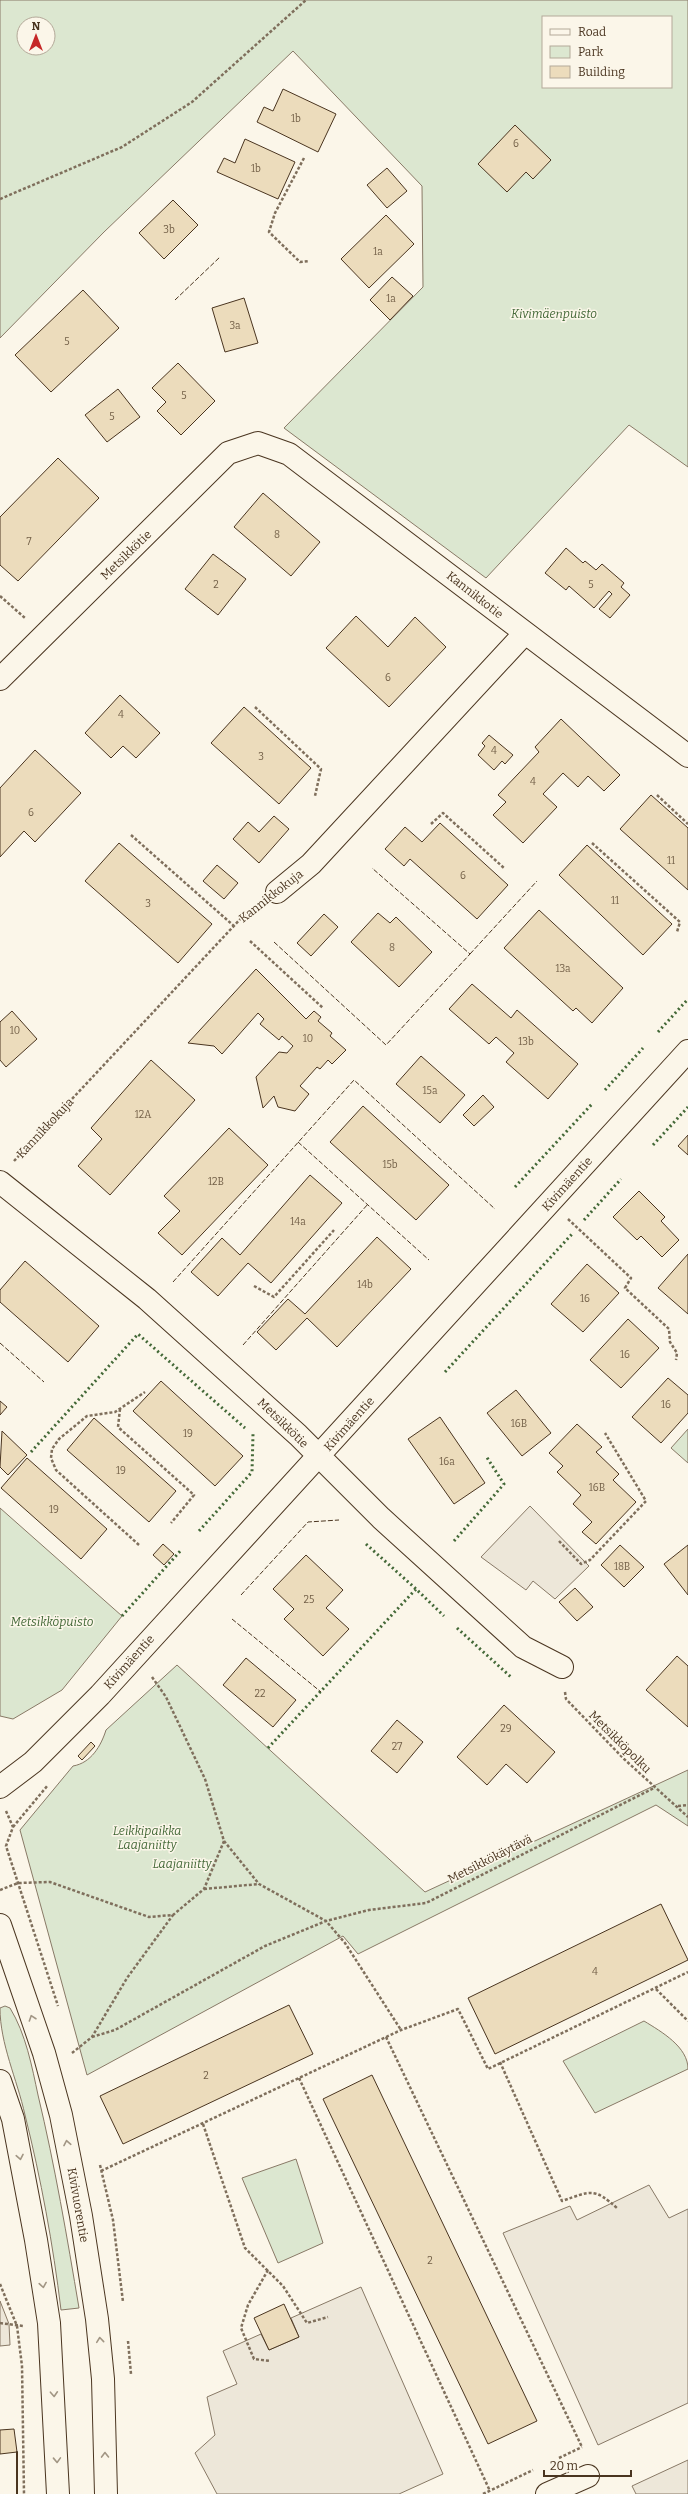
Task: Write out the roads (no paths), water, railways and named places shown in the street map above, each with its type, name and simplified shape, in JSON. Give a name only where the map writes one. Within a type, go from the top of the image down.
[{"type":"street","name":"Kannikkotie","points":[[258,443],[289,454],[524,634],[688,756]]},
{"type":"street","name":"Metsikkötie","points":[[0,679],[44,634],[143,540],[228,453],[258,443]]},
{"type":"street","name":"Kannikkokuja","points":[[277,892],[311,864],[524,634]]},
{"type":"street","name":"Kivimäentie","points":[[0,1787],[33,1762],[100,1695],[688,1051]]},
{"type":"street","name":"Metsikkötie","points":[[5,1174],[298,1435],[318,1457],[381,1518],[523,1647],[562,1667]]},
{"type":"street","name":"Kivivuorentie","points":[[0,1925],[44,2053],[62,2115],[81,2216],[97,2319],[104,2379],[106,2494]]},
{"type":"street","points":[[0,2081],[13,2119],[36,2240],[49,2324],[58,2494]]},
{"type":"street","points":[[547,2494],[588,2476]]},
{"type":"park label","name":"Kivimäenpuisto","points":[[554,314]]},
{"type":"park label","name":"Metsikköpuisto","points":[[52,1622]]},
{"type":"park label","name":"Leikkipaikka Laajaniitty","points":[[147,1838]]},
{"type":"park label","name":"Laajaniitty","points":[[182,1864]]}]
